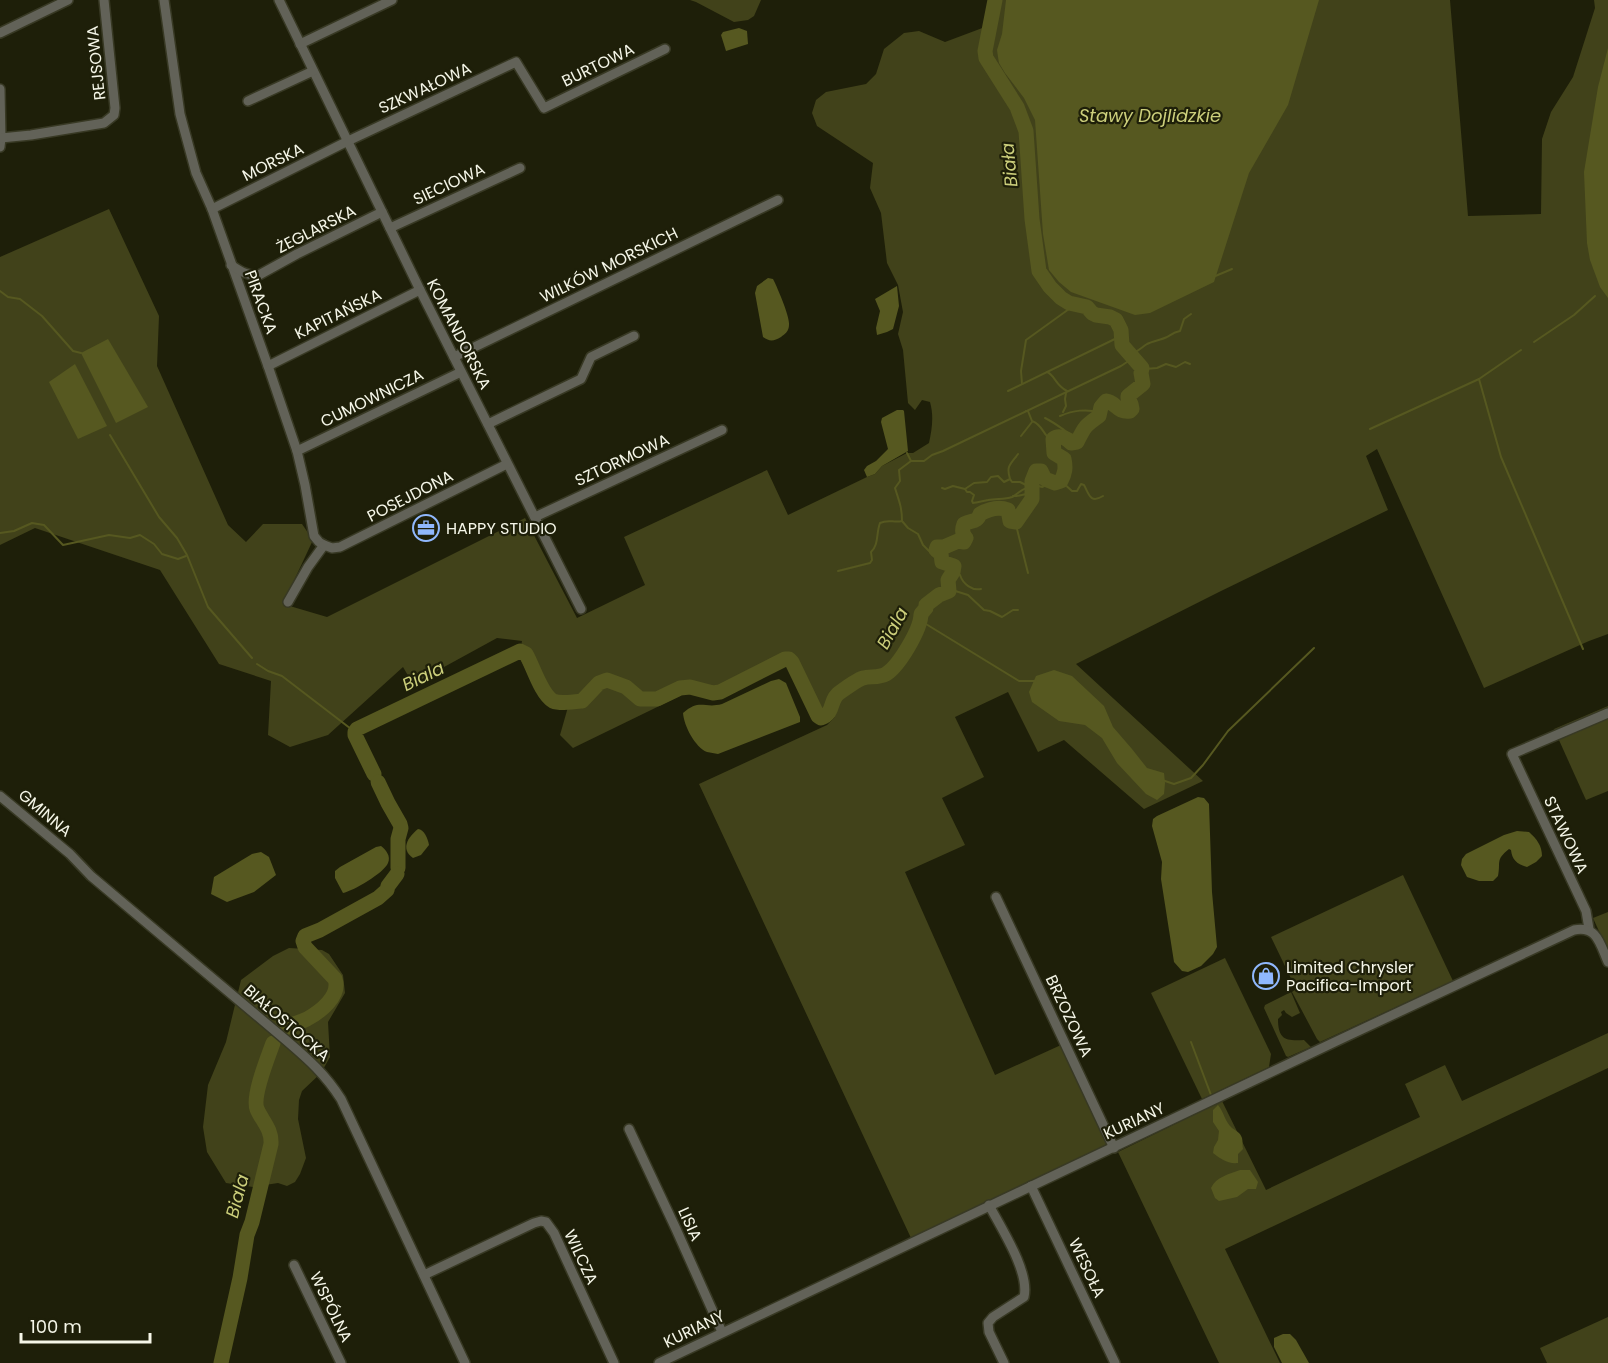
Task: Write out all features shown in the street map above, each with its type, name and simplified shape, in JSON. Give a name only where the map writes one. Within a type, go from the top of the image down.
[{"type":"street","points":[[0,33],[68,0]]},
{"type":"street","name":"REJSOWA","points":[[1,142],[104,123],[114,115],[104,0]]},
{"type":"street","name":"PIRACKA","points":[[164,0],[180,114],[196,173],[212,209],[297,451],[314,536],[324,545]]},
{"type":"street","name":"KOMANDORSKA","points":[[279,0],[420,290],[581,609]]},
{"type":"street","points":[[300,44],[392,0]]},
{"type":"street","name":"BURTOWA","points":[[516,62],[543,108],[665,49]]},
{"type":"street","name":"SZKWAŁOWA","points":[[348,141],[516,62]]},
{"type":"street","points":[[248,101],[313,71]]},
{"type":"street","points":[[0,89],[1,142]]},
{"type":"street","name":"MORSKA","points":[[212,209],[348,141]]},
{"type":"street","name":"SIECIOWA","points":[[390,228],[520,168]]},
{"type":"street","name":"WILKÓW MORSKICH","points":[[454,357],[778,200]]},
{"type":"street","name":"ŻEGLARSKA","points":[[231,265],[243,273],[259,274],[382,212]]},
{"type":"street","name":"KAPITAŃSKA","points":[[268,366],[420,290]]},
{"type":"street","points":[[488,424],[581,379],[591,357],[634,336]]},
{"type":"street","name":"CUMOWNICZA","points":[[297,451],[461,372]]},
{"type":"street","name":"SZTORMOWA","points":[[535,517],[722,430]]},
{"type":"street","name":"POSEJDONA","points":[[324,545],[332,548],[340,547],[507,464]]},
{"type":"street","points":[[288,602],[324,545]]},
{"type":"street","name":"STAWOWA","points":[[1589,929],[1586,911],[1512,754],[1608,713]]},
{"type":"street","name":"GMINNA","points":[[0,796],[70,854]]},
{"type":"street","name":"BIAŁOSTOCKA","points":[[70,854],[91,876],[274,1030],[328,1079],[341,1100],[465,1363]]},
{"type":"street","name":"BRZOZOWA","points":[[996,897],[1114,1148]]},
{"type":"street","points":[[1589,929],[1608,962]]},
{"type":"street","name":"KURIANY","points":[[659,1363],[1574,930],[1589,929]]},
{"type":"street","name":"LISIA","points":[[628,1129],[722,1332]]},
{"type":"street","name":"WESOŁA","points":[[1031,1186],[1115,1363]]},
{"type":"street","points":[[989,1205],[1023,1271],[1025,1290],[1024,1297],[993,1317],[988,1323],[989,1332],[1004,1363]]},
{"type":"street","name":"WILCZA","points":[[424,1275],[534,1223],[546,1222],[554,1233],[614,1363]]},
{"type":"street","name":"WSPÓLNA","points":[[294,1265],[341,1363]]},
{"type":"shaded area","points":[[690,0],[761,0],[754,16],[748,20],[734,22]]},
{"type":"shaded area","points":[[990,0],[1450,0],[1468,216],[1541,214],[1542,139],[1551,112],[1573,77],[1595,8],[1594,0],[1608,0],[1608,634],[1484,688],[1377,449],[1366,456],[1388,510],[1076,664],[1203,781],[1144,809],[1064,740],[1038,752],[1008,692],[955,717],[984,777],[942,798],[965,845],[905,872],[995,1075],[1061,1045],[1108,1144],[911,1238],[699,784],[827,725],[834,718],[840,702],[832,705],[829,713],[821,718],[818,716],[789,660],[787,664],[718,697],[686,693],[573,748],[560,735],[568,707],[547,705],[540,697],[519,657],[522,641],[497,638],[413,684],[403,667],[328,735],[290,747],[268,735],[271,681],[219,664],[160,570],[35,528],[0,545],[0,257],[109,209],[159,316],[157,366],[228,525],[246,542],[263,524],[302,524],[313,540],[283,604],[327,617],[525,518],[577,618],[645,585],[624,537],[767,470],[788,515],[875,474],[882,466],[907,453],[913,453],[929,443],[932,422],[930,402],[922,400],[915,410],[908,403],[903,350],[898,334],[903,312],[898,285],[887,263],[881,213],[870,188],[873,163],[817,126],[812,113],[816,100],[826,92],[866,84],[876,74],[884,49],[904,33],[919,31],[945,42],[985,27]]},
{"type":"shaded area","points":[[1608,706],[1608,791],[1586,800],[1554,729]]},
{"type":"shaded area","points":[[1403,875],[1453,981],[1320,1042],[1292,992],[1296,989],[1271,937]]},
{"type":"shaded area","points":[[1608,912],[1608,951],[1593,918]]},
{"type":"shaded area","points":[[289,948],[322,950],[329,954],[343,975],[345,993],[328,1022],[330,1057],[321,1073],[302,1091],[299,1100],[298,1119],[306,1158],[295,1182],[287,1186],[278,1183],[253,1187],[226,1183],[207,1152],[203,1127],[208,1085],[226,1042],[241,980],[273,956]]},
{"type":"shaded area","points":[[1225,958],[1271,1054],[1269,1067],[1202,1099],[1151,993]]},
{"type":"shaded area","points":[[1291,992],[1300,1013],[1292,1017],[1284,1010],[1281,1012],[1278,1026],[1281,1035],[1292,1040],[1304,1040],[1311,1047],[1288,1057],[1264,1008],[1265,1005]]},
{"type":"shaded area","points":[[1608,1033],[1608,1068],[1225,1249],[1280,1363],[1219,1363],[1118,1152],[1222,1101],[1266,1190],[1420,1117],[1405,1084],[1445,1065],[1462,1101]]},
{"type":"shaded area","points":[[1608,1317],[1608,1363],[1547,1363],[1540,1348]]},
{"type":"water","name":"Stawy Dojlidzkie","points":[[1006,0],[1319,0],[1288,105],[1249,173],[1214,282],[1150,313],[1135,315],[1071,292],[1049,270],[1043,234],[1035,120],[1024,98],[999,63],[998,57],[997,50],[1002,34]]},
{"type":"water","points":[[739,28],[747,31],[748,44],[726,51],[721,35],[723,32]]},
{"type":"water","points":[[1608,48],[1608,298],[1600,287],[1590,260],[1587,243],[1584,172],[1598,87]]},
{"type":"water","points":[[768,278],[773,279],[775,283],[789,321],[786,332],[781,337],[772,340],[763,337],[755,293],[757,286]]},
{"type":"water","points":[[897,286],[899,306],[893,329],[877,335],[876,328],[880,311],[875,299]]},
{"type":"water","points":[[1092,302],[1095,310],[1117,316],[1123,324],[1122,345],[1112,321],[1095,319],[1090,316],[1086,304]]},
{"type":"water","points":[[108,339],[148,407],[116,423],[81,353]]},
{"type":"water","points":[[75,364],[107,426],[78,439],[49,382]]},
{"type":"water","points":[[897,410],[904,411],[908,451],[867,477],[864,470],[867,466],[888,449],[882,418]]},
{"type":"water","points":[[1054,670],[1072,676],[1104,706],[1113,727],[1147,768],[1164,773],[1164,794],[1157,800],[1146,794],[1117,763],[1102,738],[1085,725],[1059,721],[1032,702],[1029,692],[1036,676]]},
{"type":"water","points":[[779,679],[786,683],[800,722],[718,754],[707,752],[694,741],[683,713],[698,705],[722,704]]},
{"type":"water","points":[[1198,797],[1204,798],[1209,804],[1212,892],[1217,947],[1201,966],[1188,972],[1182,971],[1174,962],[1161,879],[1162,862],[1152,826],[1153,819],[1157,816]]},
{"type":"water","points":[[418,829],[424,832],[429,845],[421,855],[413,858],[406,847],[411,836]]},
{"type":"water","points":[[1517,831],[1529,832],[1538,843],[1542,856],[1536,862],[1527,867],[1520,864],[1514,859],[1509,849],[1500,859],[1498,876],[1493,881],[1479,881],[1467,877],[1461,865],[1466,854]]},
{"type":"water","points":[[381,846],[386,851],[389,860],[381,872],[354,889],[343,893],[335,878],[335,871]]},
{"type":"water","points":[[261,852],[269,857],[276,875],[254,892],[227,902],[211,894],[214,877],[252,854]]},
{"type":"water","points":[[1218,1105],[1230,1126],[1242,1138],[1243,1149],[1238,1154],[1238,1163],[1227,1162],[1213,1153],[1219,1131],[1213,1122],[1213,1110]]},
{"type":"water","points":[[1240,1170],[1250,1170],[1258,1182],[1256,1189],[1248,1189],[1237,1197],[1219,1201],[1215,1198],[1211,1188],[1213,1184],[1223,1176]]},
{"type":"water","points":[[1290,1334],[1296,1340],[1309,1363],[1282,1363],[1274,1347],[1274,1338]]},
{"type":"waterway","name":"Biala","points":[[374,774],[355,735],[357,729],[520,651],[526,654],[541,686],[549,697],[553,701],[563,703],[582,701],[599,683],[607,680],[626,687],[640,699],[657,699],[680,688],[690,687],[713,693],[720,692],[789,659],[821,718],[828,713],[836,696],[848,687],[861,679],[883,675],[891,670],[913,637],[926,605],[949,591],[948,580],[954,566],[942,562],[941,554],[936,550],[937,547],[944,547],[958,541],[964,542],[966,538],[963,531],[964,524],[975,520],[980,514],[990,509],[1008,510],[1010,521],[1016,522],[1032,499],[1032,481],[1036,471],[1041,471],[1045,479],[1055,483],[1061,481],[1065,468],[1064,459],[1054,453],[1053,439],[1060,437],[1071,443],[1077,442],[1086,427],[1099,416],[1101,407],[1106,401],[1122,410],[1132,409],[1128,396],[1143,384],[1142,368],[1122,345],[1121,330],[1116,320],[1096,315],[1087,307],[1069,303],[1061,298],[1039,271],[1032,219],[1026,131],[1017,107],[986,58],[985,51],[995,0]]},
{"type":"waterway","points":[[1213,277],[1232,269]]},
{"type":"waterway","points":[[0,291],[8,297],[20,299],[42,316],[73,351],[81,353]]},
{"type":"waterway","points":[[1534,342],[1574,315],[1595,296]]},
{"type":"waterway","points":[[1022,384],[1021,371],[1026,340],[1069,309],[1071,304]]},
{"type":"waterway","points":[[936,551],[931,553],[923,545],[918,534],[902,521],[895,488],[900,481],[899,470],[911,461],[924,461],[932,455],[1121,366],[1127,362],[1130,355],[1147,344],[1180,331],[1184,319],[1191,314]]},
{"type":"waterway","points":[[1008,391],[1121,336]]},
{"type":"waterway","points":[[1521,350],[1479,379],[1501,457],[1583,649]]},
{"type":"waterway","points":[[1142,368],[1157,368],[1166,364],[1176,367],[1185,362],[1190,364]]},
{"type":"waterway","points":[[1047,372],[1067,391]]},
{"type":"waterway","points":[[1370,429],[1479,379]]},
{"type":"waterway","points":[[1063,412],[1066,406],[1066,393]]},
{"type":"waterway","points":[[1026,411],[1032,421],[1053,439]]},
{"type":"waterway","points":[[1060,416],[1080,411],[1101,412]]},
{"type":"waterway","points":[[1045,418],[1079,437]]},
{"type":"waterway","points":[[1021,436],[1032,422]]},
{"type":"waterway","points":[[110,435],[159,517],[177,538],[187,555],[208,607],[252,658]]},
{"type":"waterway","points":[[907,453],[911,461]]},
{"type":"waterway","points":[[1010,479],[1009,468],[1018,454]]},
{"type":"waterway","points":[[942,488],[953,486],[965,489],[974,483],[987,482],[991,477],[998,476],[1004,482],[1010,479],[1012,482],[1020,482],[1032,488],[1035,485],[1042,487],[1053,482]]},
{"type":"waterway","points":[[1061,481],[1072,491],[1077,491],[1081,484],[1093,498],[1103,496]]},
{"type":"waterway","points":[[965,489],[974,495],[973,503],[1009,498],[1029,488]]},
{"type":"waterway","points":[[1013,496],[1032,493]]},
{"type":"waterway","points":[[1019,518],[1021,524],[1017,526],[1017,529],[1028,573]]},
{"type":"waterway","points":[[838,571],[870,563],[880,523],[902,521]]},
{"type":"waterway","points":[[0,533],[14,531],[32,523],[44,525],[63,545],[109,535],[130,538],[140,535],[154,544],[162,554],[178,559],[186,556]]},
{"type":"waterway","points":[[953,572],[960,575],[968,586],[981,589]]},
{"type":"waterway","points":[[949,589],[968,595],[984,610],[1002,617],[1013,610],[1018,610]]},
{"type":"waterway","points":[[921,621],[1019,681],[1036,681]]},
{"type":"waterway","points":[[1162,780],[1174,784],[1191,778],[1228,731],[1314,648]]},
{"type":"waterway","points":[[257,664],[282,676],[355,732]]},
{"type":"waterway","name":"Biala","points":[[378,782],[401,828],[398,839],[398,868]]},
{"type":"waterway","name":"Biala","points":[[284,1029],[318,1012],[328,1003],[335,991],[335,979],[305,947],[303,941],[305,936],[378,898],[387,890],[397,874]]},
{"type":"waterway","points":[[1191,1042],[1211,1095]]},
{"type":"waterway","name":"Biala","points":[[221,1363],[247,1235],[271,1144],[270,1134],[256,1103],[261,1076],[273,1043]]},
{"type":"place","name":"HAPPY STUDIO","points":[[426,528]]},
{"type":"place","name":"Limited Chrysler Pacifica-Import","points":[[1266,976]]},
{"type":"water label","name":"Biała","points":[[1009,165]]}]
